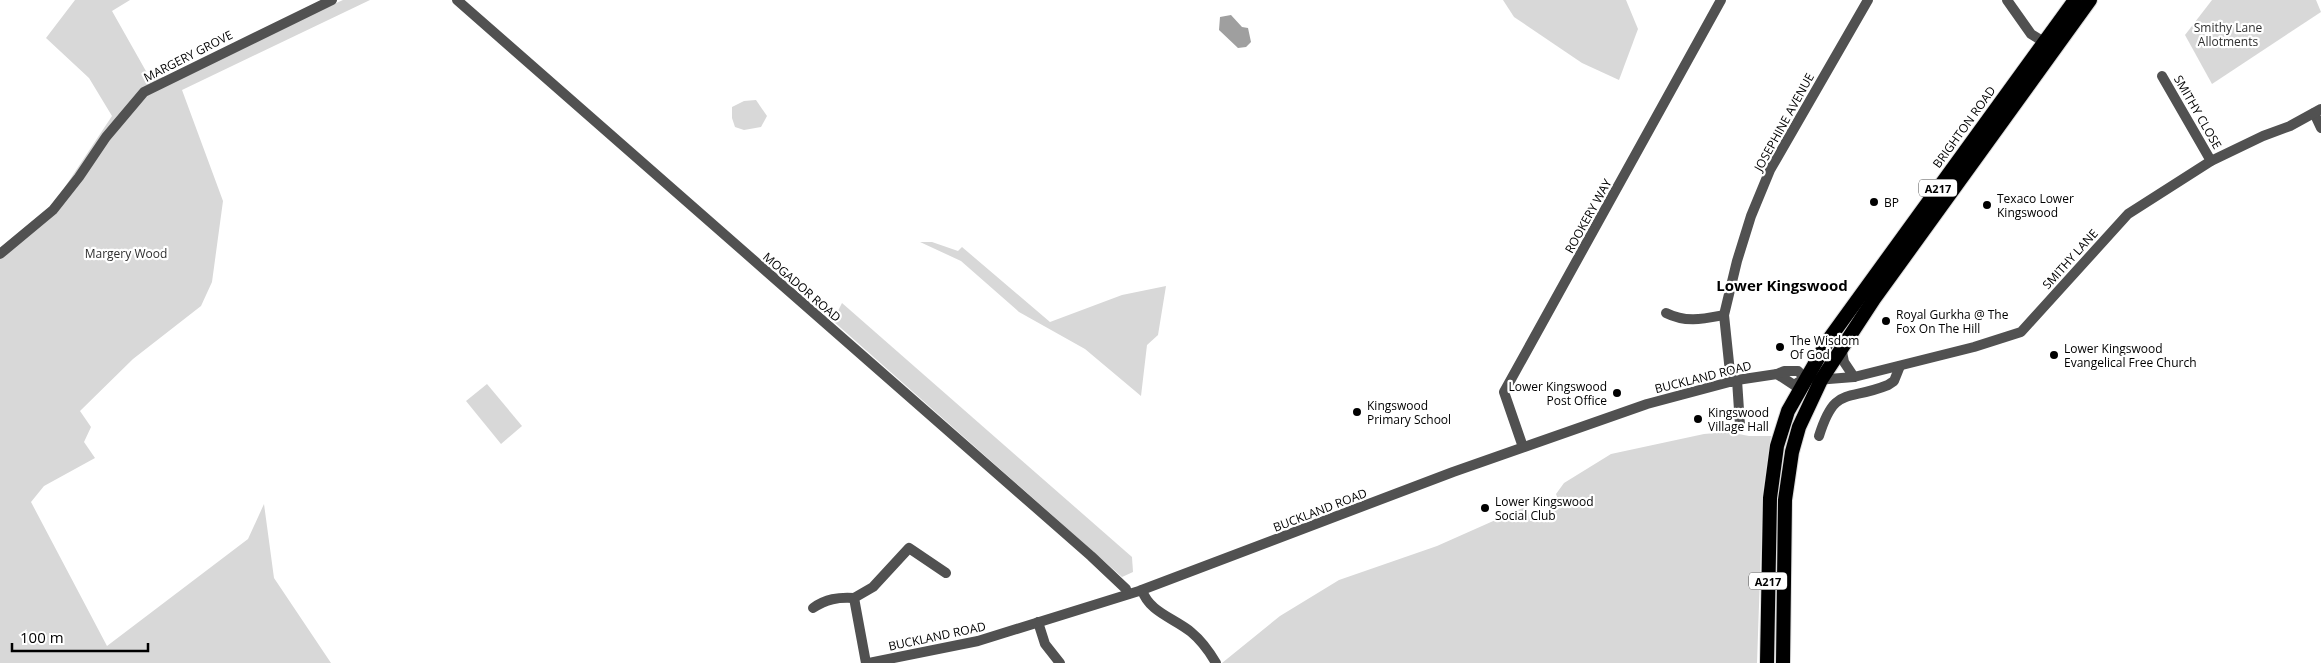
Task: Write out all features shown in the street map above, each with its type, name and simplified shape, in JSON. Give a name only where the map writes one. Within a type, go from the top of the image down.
[{"type":"highway","name":"BRIGHTON ROAD","points":[[1767,663],[1770,498],[1777,446],[1788,412],[1828,339],[2075,0]]},
{"type":"highway","name":"A217","points":[[1783,663],[1788,473],[1799,427],[1820,380],[1841,347],[2090,0]]},
{"type":"street","name":"MARGERY GROVE","points":[[0,254],[53,210],[79,177],[106,137],[144,92],[332,0]]},
{"type":"street","name":"MOGADOR ROAD","points":[[457,0],[1083,550],[1126,589],[1128,594]]},
{"type":"street","name":"ROOKERY WAY","points":[[1523,447],[1504,392],[1721,0]]},
{"type":"street","name":"JOSEPHINE AVENUE","points":[[1740,425],[1724,315],[1737,261],[1751,216],[1770,170],[1868,0]]},
{"type":"street","points":[[2007,0],[2031,34],[2044,42]]},
{"type":"street","name":"SMITHY CLOSE","points":[[2162,76],[2211,161]]},
{"type":"street","points":[[2318,111],[2321,128]]},
{"type":"street","name":"SMITHY LANE","points":[[1805,378],[1820,380],[1854,377],[1974,347],[2020,332],[2128,214],[2211,161],[2263,136],[2290,126],[2318,111]]},
{"type":"street","points":[[1666,313],[1677,319],[1694,320],[1724,315]]},
{"type":"street","points":[[1841,347],[1844,362],[1854,377]]},
{"type":"street","points":[[1819,436],[1824,420],[1837,400],[1888,385],[1894,380],[1900,366]]},
{"type":"street","name":"BUCKLAND ROAD","points":[[867,663],[978,641],[1142,590],[1523,447],[1647,404],[1734,381],[1777,374],[1784,371],[1798,371],[1805,378]]},
{"type":"street","points":[[813,608],[823,601],[839,597],[854,598],[873,587],[909,548],[946,573]]},
{"type":"street","points":[[1142,590],[1147,602],[1153,608],[1173,618],[1192,633],[1207,648],[1216,663]]},
{"type":"street","points":[[854,598],[867,663]]},
{"type":"street","points":[[1038,622],[1045,644],[1060,663]]},
{"type":"green space","name":"Margery Wood","points":[[75,0],[130,0],[112,11],[151,80],[177,74],[343,0],[370,0],[182,90],[223,201],[212,282],[201,306],[133,359],[80,411],[91,427],[84,442],[95,458],[44,486],[31,502],[107,646],[248,539],[264,504],[274,578],[331,663],[0,663],[0,248],[55,202],[112,116],[89,78],[46,38]]},
{"type":"green space","points":[[1503,0],[1626,0],[1638,29],[1619,80],[1582,63],[1514,17]]},
{"type":"green space","name":"Smithy Lane Allotments","points":[[2212,0],[2316,0],[2321,12],[2212,84],[2185,35]]},
{"type":"green space","points":[[756,100],[767,116],[761,127],[744,130],[735,127],[732,118],[732,107],[744,101]]},
{"type":"green space","points":[[920,242],[932,242],[958,251],[962,247],[1050,322],[1122,295],[1166,286],[1158,335],[1147,345],[1141,396],[1085,349],[1019,312],[961,261]]},
{"type":"green space","points":[[842,303],[1132,557],[1133,572],[1122,577],[833,321]]},
{"type":"green space","points":[[487,384],[522,426],[501,444],[466,401]]},
{"type":"green space","points":[[1728,432],[1749,436],[1771,436],[1763,490],[1757,663],[1222,663],[1280,616],[1339,580],[1437,546],[1527,506],[1530,521],[1538,521],[1561,507],[1556,494],[1564,483],[1611,454],[1704,434]]},
{"type":"shaded area","points":[[1231,15],[1242,27],[1248,28],[1251,42],[1246,47],[1238,48],[1219,30],[1220,17]]},
{"type":"place","name":"BP","points":[[1874,202]]},
{"type":"place","name":"Texaco Lower Kingswood","points":[[1987,205]]},
{"type":"place","name":"Royal Gurkha @ The Fox On The Hill","points":[[1886,321]]},
{"type":"place","name":"The Wisdom Of God","points":[[1780,347]]},
{"type":"place","name":"Lower Kingswood Evangelical Free Church","points":[[2054,355]]},
{"type":"place","name":"Lower Kingswood Post Office","points":[[1617,393]]},
{"type":"place","name":"Kingswood Primary School","points":[[1357,412]]},
{"type":"place","name":"Kingswood Village Hall","points":[[1698,419]]},
{"type":"place","name":"Lower Kingswood Social Club","points":[[1485,508]]},
{"type":"district","name":"Lower Kingswood","points":[[1782,285]]}]
